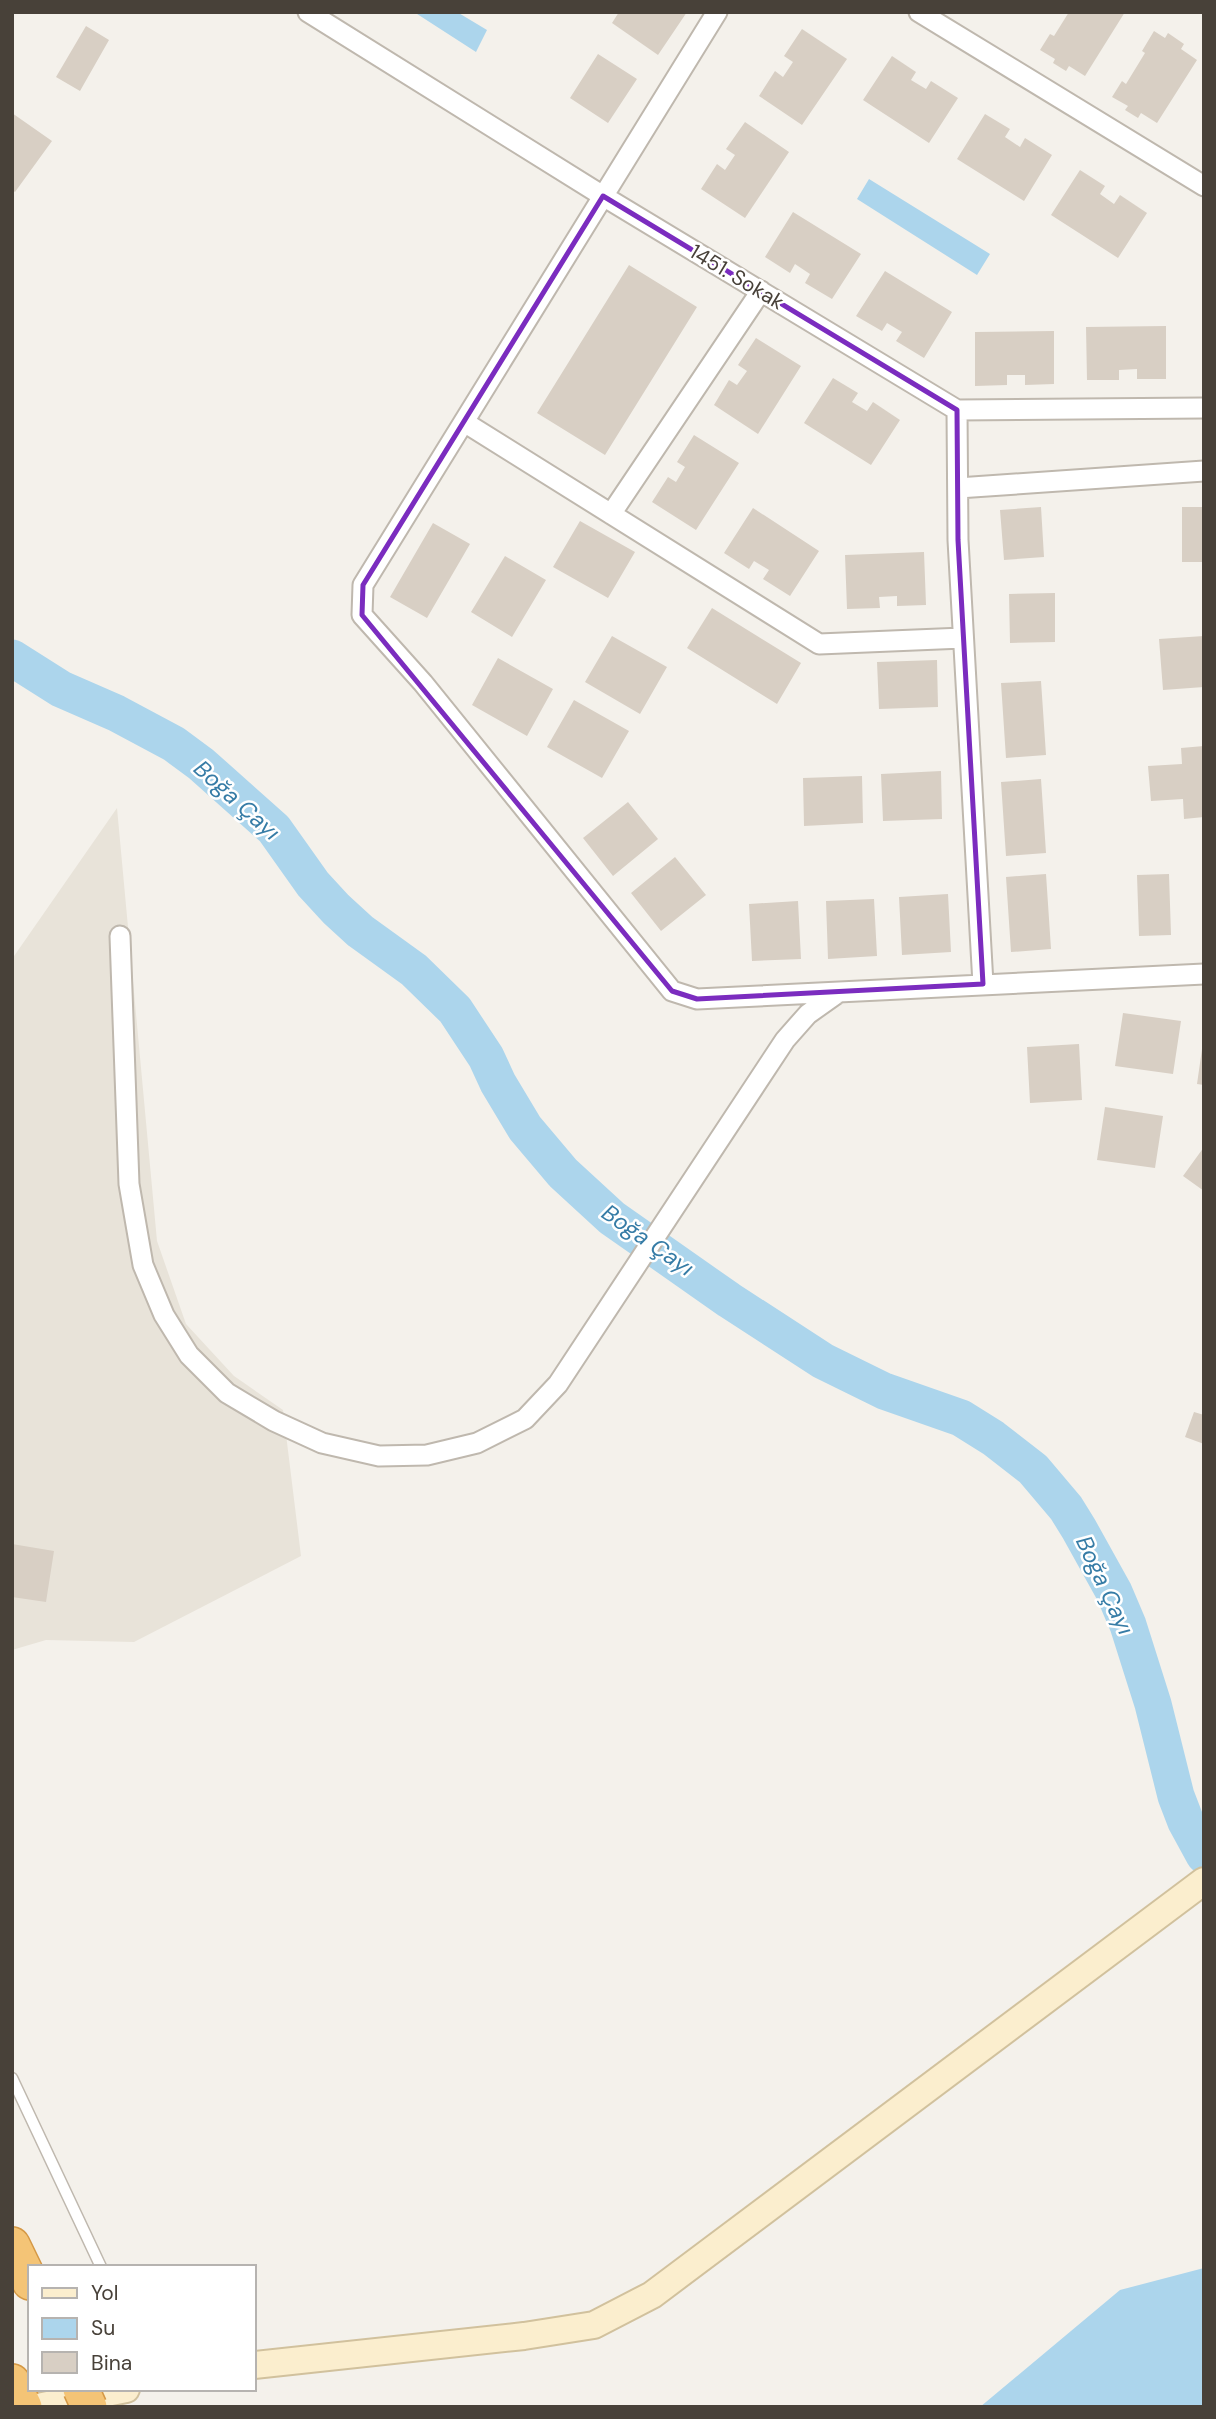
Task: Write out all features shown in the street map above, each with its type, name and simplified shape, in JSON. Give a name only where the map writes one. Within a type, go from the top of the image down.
[{"type":"highway","points":[[12,2245],[28,2278]]},
{"type":"highway","points":[[82,2391],[89,2407]]},
{"type":"street","name":"1451. Sokak","points":[[309,12],[603,196],[957,410]]},
{"type":"street","points":[[717,12],[363,585],[362,615],[423,683],[672,991],[697,999],[1204,974]]},
{"type":"street","points":[[930,15],[1204,186]]},
{"type":"street","points":[[611,514],[761,291]]},
{"type":"street","points":[[983,984],[963,638],[957,410],[1204,408]]},
{"type":"street","points":[[464,422],[819,644],[963,638]]},
{"type":"street","points":[[958,488],[1204,471]]},
{"type":"street","points":[[120,936],[129,1184],[143,1265],[164,1315],[189,1355],[227,1393],[274,1421],[323,1443],[379,1456],[427,1455],[477,1443],[524,1419],[558,1384],[785,1040],[808,1014],[840,991]]},
{"type":"street","points":[[256,2365],[524,2336],[594,2325],[653,2295],[1198,1885]]},
{"type":"street","points":[[22,2395],[91,2391]]},
{"type":"lane","points":[[12,2078],[100,2265]]},
{"type":"highlighted area","points":[[603,196],[957,410],[958,540],[983,984],[697,999],[672,991],[362,615],[363,585]]},
{"type":"shaded area","points":[[117,808],[157,1241],[186,1324],[234,1376],[283,1410],[301,1556],[134,1642],[46,1640],[12,1650],[12,959]]},
{"type":"water","points":[[414,12],[457,12],[487,30],[476,52]]},
{"type":"water","points":[[869,179],[990,254],[977,275],[857,199]]},
{"type":"water","points":[[1204,2268],[1204,2407],[980,2407],[1120,2290]]},
{"type":"building","points":[[619,12],[687,12],[658,55],[612,23]]},
{"type":"building","points":[[1069,12],[1125,12],[1085,76],[1069,66],[1066,71],[1053,63],[1055,59],[1040,50],[1050,34],[1054,36]]},
{"type":"building","points":[[86,26],[109,40],[80,91],[56,77]]},
{"type":"building","points":[[802,29],[847,59],[802,125],[759,96],[775,71],[783,77],[793,62],[784,56]]},
{"type":"building","points":[[1154,31],[1165,38],[1168,33],[1184,44],[1181,49],[1197,60],[1157,123],[1141,113],[1138,118],[1125,110],[1128,106],[1112,97],[1122,81],[1126,84],[1145,53],[1142,51]]},
{"type":"building","points":[[598,54],[637,79],[608,123],[570,98]]},
{"type":"building","points":[[892,56],[916,72],[911,80],[926,89],[931,81],[958,98],[929,143],[863,100]]},
{"type":"building","points":[[12,113],[52,141],[15,192],[12,190]]},
{"type":"building","points":[[985,114],[1010,129],[1005,137],[1020,147],[1025,138],[1052,155],[1024,201],[957,159]]},
{"type":"building","points":[[745,122],[789,152],[745,218],[701,189],[717,164],[725,170],[735,155],[726,149]]},
{"type":"building","points":[[1080,170],[1105,186],[1100,194],[1114,204],[1120,195],[1147,213],[1118,258],[1051,215]]},
{"type":"building","points":[[793,212],[861,254],[832,299],[805,283],[810,274],[795,264],[790,273],[765,257]]},
{"type":"building","points":[[629,265],[697,307],[605,455],[537,413]]},
{"type":"building","points":[[885,271],[952,312],[924,358],[896,341],[902,332],[887,323],[882,331],[856,316]]},
{"type":"building","points":[[1166,326],[1166,379],[1137,379],[1137,369],[1119,370],[1119,380],[1087,380],[1086,327]]},
{"type":"building","points":[[1054,331],[1054,384],[1025,385],[1025,375],[1007,375],[1007,385],[975,386],[975,332]]},
{"type":"building","points":[[756,338],[801,366],[758,434],[714,405],[729,380],[737,385],[747,371],[738,365]]},
{"type":"building","points":[[833,378],[858,393],[852,402],[867,411],[873,402],[900,420],[871,465],[804,423]]},
{"type":"building","points":[[694,435],[739,463],[696,530],[652,502],[668,477],[676,482],[685,467],[677,462]]},
{"type":"building","points":[[1041,507],[1044,557],[1004,560],[1000,510]]},
{"type":"building","points":[[1182,507],[1204,507],[1204,562],[1182,562]]},
{"type":"building","points":[[753,508],[819,551],[790,596],[763,579],[769,570],[754,561],[749,569],[724,553]]},
{"type":"building","points":[[580,521],[635,552],[608,598],[553,567]]},
{"type":"building","points":[[433,523],[470,544],[427,618],[390,597]]},
{"type":"building","points":[[924,552],[926,605],[897,606],[897,596],[879,597],[880,608],[847,609],[845,555]]},
{"type":"building","points":[[505,556],[546,580],[512,637],[471,612]]},
{"type":"building","points":[[1055,593],[1055,642],[1010,643],[1009,594]]},
{"type":"building","points":[[712,608],[801,663],[777,704],[687,648]]},
{"type":"building","points":[[612,636],[667,667],[640,714],[585,682]]},
{"type":"building","points":[[1204,636],[1204,687],[1163,690],[1159,639]]},
{"type":"building","points":[[498,658],[553,689],[527,736],[472,705]]},
{"type":"building","points":[[937,660],[938,707],[879,709],[877,662]]},
{"type":"building","points":[[1041,681],[1046,755],[1006,758],[1001,683]]},
{"type":"building","points":[[574,700],[629,731],[602,778],[547,747]]},
{"type":"building","points":[[1204,746],[1204,817],[1184,819],[1183,799],[1151,801],[1148,766],[1182,764],[1181,748]]},
{"type":"building","points":[[941,771],[942,819],[883,821],[881,774]]},
{"type":"building","points":[[862,776],[863,823],[804,826],[803,778]]},
{"type":"building","points":[[1041,779],[1046,853],[1006,856],[1001,782]]},
{"type":"building","points":[[628,802],[658,839],[613,876],[583,838]]},
{"type":"building","points":[[675,857],[706,895],[661,931],[631,893]]},
{"type":"building","points":[[1046,874],[1051,949],[1011,952],[1006,877]]},
{"type":"building","points":[[1169,874],[1171,935],[1139,936],[1137,875]]},
{"type":"building","points":[[948,894],[951,952],[902,955],[899,897]]},
{"type":"building","points":[[874,899],[877,956],[828,959],[826,901]]},
{"type":"building","points":[[798,901],[801,959],[752,961],[749,904]]},
{"type":"building","points":[[1123,1013],[1181,1021],[1173,1074],[1115,1066]]},
{"type":"building","points":[[1079,1044],[1082,1100],[1030,1103],[1027,1047]]},
{"type":"building","points":[[1202,1049],[1204,1050],[1204,1085],[1197,1084]]},
{"type":"building","points":[[1105,1107],[1163,1116],[1155,1168],[1097,1160]]},
{"type":"building","points":[[1204,1147],[1204,1191],[1183,1176]]},
{"type":"building","points":[[1194,1412],[1204,1415],[1204,1444],[1185,1437]]},
{"type":"building","points":[[12,1544],[54,1551],[46,1602],[12,1597]]},
{"type":"waterway","name":"Boğa Çayı","points":[[12,658],[61,689],[116,713],[174,744],[201,764],[274,829],[313,884],[336,909],[360,931],[414,970],[455,1010],[486,1057],[525,1128],[563,1173],[612,1218],[729,1300],[823,1361],[884,1391],[961,1418],[993,1438],[1033,1469],[1066,1508],[1114,1592],[1128,1625],[1153,1704],[1176,1796],[1186,1822],[1204,1855]]}]
